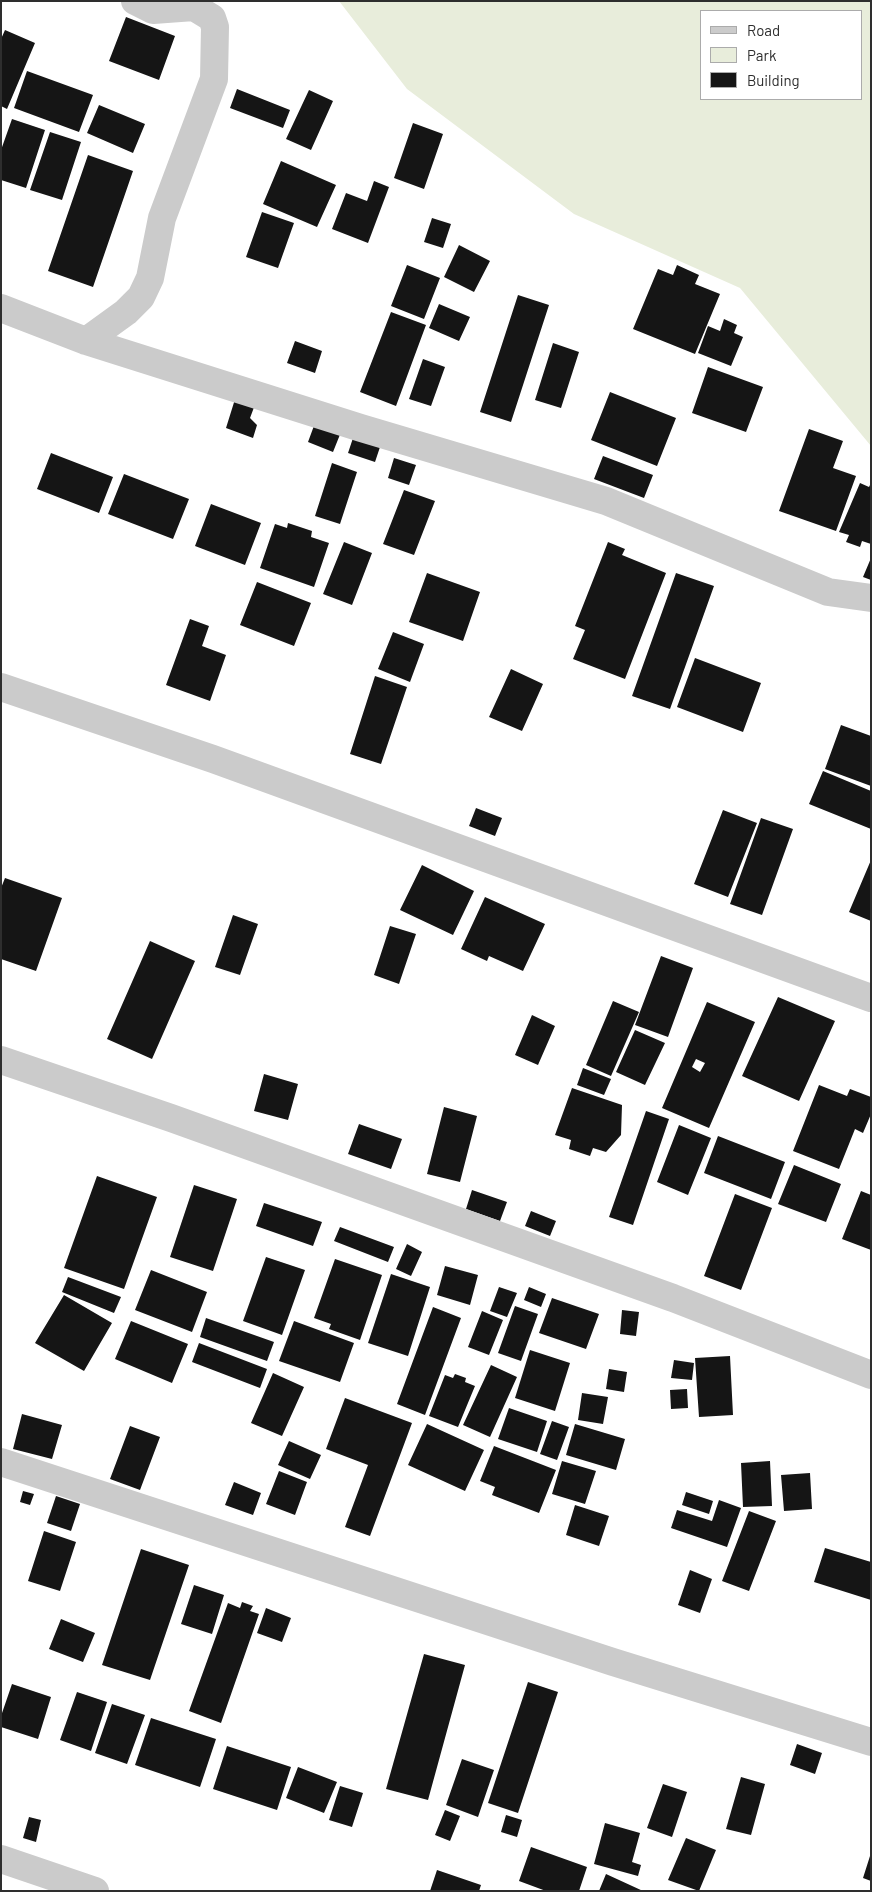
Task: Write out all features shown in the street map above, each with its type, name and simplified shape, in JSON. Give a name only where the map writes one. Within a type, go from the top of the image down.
[{"type":"street","points":[[86,341],[126,312],[141,297],[150,278],[162,218],[214,79],[215,27],[212,18],[194,7],[153,10],[135,1]]},
{"type":"street","points":[[1,308],[86,341],[361,428],[606,501],[828,592],[871,598]]},
{"type":"street","points":[[1,687],[213,759],[871,998]]},
{"type":"street","points":[[1,1060],[171,1118],[663,1295],[871,1375]]},
{"type":"street","points":[[1,1462],[603,1659],[871,1742]]},
{"type":"street","points":[[1,1860],[95,1891]]},
{"type":"green space","points":[[339,1],[871,1],[871,446],[740,288],[574,214],[407,89]]},
{"type":"building","points":[[126,17],[175,36],[159,80],[109,61]]},
{"type":"building","points":[[5,30],[35,43],[7,109],[1,106],[1,39]]},
{"type":"building","points":[[27,71],[93,95],[79,132],[14,108]]},
{"type":"building","points":[[237,89],[290,110],[283,128],[230,108]]},
{"type":"building","points":[[309,90],[333,101],[311,150],[286,139]]},
{"type":"building","points":[[99,105],[145,124],[133,153],[87,133]]},
{"type":"building","points":[[12,119],[45,130],[26,188],[1,180],[1,150]]},
{"type":"building","points":[[413,123],[443,134],[424,189],[394,178]]},
{"type":"building","points":[[50,132],[81,142],[62,200],[30,190]]},
{"type":"building","points":[[88,155],[133,171],[93,287],[48,271]]},
{"type":"building","points":[[281,161],[336,185],[317,227],[263,204]]},
{"type":"building","points":[[374,181],[389,187],[368,243],[332,229],[346,193],[367,201]]},
{"type":"building","points":[[262,212],[294,223],[278,268],[246,257]]},
{"type":"building","points":[[432,218],[451,224],[443,248],[424,242]]},
{"type":"building","points":[[459,245],[490,261],[474,292],[444,277]]},
{"type":"building","points":[[407,265],[440,278],[424,319],[391,306]]},
{"type":"building","points":[[677,265],[699,275],[695,284],[720,294],[695,354],[633,329],[658,269],[673,275]]},
{"type":"building","points":[[518,295],[549,305],[511,422],[480,412]]},
{"type":"building","points":[[439,304],[470,317],[459,341],[429,328]]},
{"type":"building","points":[[391,312],[426,325],[396,406],[360,392]]},
{"type":"building","points":[[724,319],[737,325],[734,333],[743,337],[731,366],[698,353],[708,326],[720,331]]},
{"type":"building","points":[[295,341],[322,351],[315,373],[287,363]]},
{"type":"building","points":[[553,343],[579,352],[561,408],[535,400]]},
{"type":"building","points":[[423,359],[445,367],[431,406],[409,399]]},
{"type":"building","points":[[708,367],[763,387],[746,432],[692,413]]},
{"type":"building","points":[[610,392],[676,418],[657,466],[591,440]]},
{"type":"building","points":[[236,396],[256,402],[250,418],[257,425],[253,438],[226,428]]},
{"type":"building","points":[[315,423],[341,432],[333,452],[308,442]]},
{"type":"building","points":[[809,429],[843,441],[833,468],[856,476],[836,531],[779,511]]},
{"type":"building","points":[[353,438],[380,447],[375,462],[348,453]]},
{"type":"building","points":[[51,453],[113,477],[99,513],[37,489]]},
{"type":"building","points":[[603,456],[653,475],[644,498],[594,479]]},
{"type":"building","points":[[394,458],[416,465],[409,485],[388,478]]},
{"type":"building","points":[[332,463],[357,472],[340,524],[315,516]]},
{"type":"building","points":[[124,474],[189,499],[173,539],[108,514]]},
{"type":"building","points":[[860,483],[869,487],[871,483],[871,544],[862,541],[860,547],[846,542],[849,535],[839,532]]},
{"type":"building","points":[[404,490],[435,501],[414,555],[383,544]]},
{"type":"building","points":[[211,504],[261,523],[245,565],[195,546]]},
{"type":"building","points":[[288,523],[312,531],[311,537],[329,543],[314,587],[260,568],[275,524],[287,528]]},
{"type":"building","points":[[344,542],[372,553],[352,605],[323,594]]},
{"type":"building","points":[[608,542],[625,549],[622,555],[666,573],[625,679],[573,659],[585,630],[575,626]]},
{"type":"building","points":[[871,558],[871,580],[863,577]]},
{"type":"building","points":[[427,573],[480,592],[463,641],[409,622]]},
{"type":"building","points":[[676,573],[714,586],[670,709],[632,696]]},
{"type":"building","points":[[257,582],[311,603],[294,646],[240,625]]},
{"type":"building","points":[[190,619],[209,626],[202,646],[226,655],[210,701],[166,685]]},
{"type":"building","points":[[393,632],[424,644],[410,682],[378,669]]},
{"type":"building","points":[[695,658],[761,683],[743,732],[677,707]]},
{"type":"building","points":[[511,669],[543,684],[522,731],[489,717]]},
{"type":"building","points":[[375,676],[407,687],[381,764],[350,754]]},
{"type":"building","points":[[841,725],[871,736],[871,786],[825,769]]},
{"type":"building","points":[[823,771],[871,791],[871,829],[809,804]]},
{"type":"building","points":[[476,808],[502,818],[495,836],[469,826]]},
{"type":"building","points":[[723,810],[757,823],[728,897],[694,884]]},
{"type":"building","points":[[761,818],[793,829],[762,915],[730,904]]},
{"type":"building","points":[[871,860],[871,921],[849,912]]},
{"type":"building","points":[[422,865],[474,891],[453,935],[400,910]]},
{"type":"building","points":[[5,878],[62,898],[36,971],[1,959],[1,888]]},
{"type":"building","points":[[485,897],[545,924],[523,971],[489,956],[487,961],[461,949]]},
{"type":"building","points":[[233,915],[258,924],[240,975],[215,967]]},
{"type":"building","points":[[390,926],[416,934],[399,984],[374,975]]},
{"type":"building","points":[[150,941],[195,961],[152,1059],[107,1039]]},
{"type":"building","points":[[661,956],[693,968],[668,1037],[635,1025]]},
{"type":"building","points":[[778,997],[835,1021],[799,1101],[742,1076]]},
{"type":"building","points":[[613,1001],[639,1012],[611,1076],[586,1065]]},
{"type":"building","points":[[707,1002],[755,1022],[709,1128],[662,1108]],"holes":[[[696,1059],[705,1063],[700,1072],[692,1067]]]},
{"type":"building","points":[[532,1015],[555,1026],[538,1065],[515,1055]]},
{"type":"building","points":[[635,1030],[665,1043],[645,1085],[616,1072]]},
{"type":"building","points":[[583,1068],[611,1079],[604,1095],[577,1085]]},
{"type":"building","points":[[264,1074],[298,1084],[288,1120],[254,1111]]},
{"type":"building","points":[[819,1085],[847,1096],[850,1089],[871,1097],[871,1114],[863,1133],[855,1129],[839,1169],[793,1151]]},
{"type":"building","points":[[572,1088],[622,1105],[621,1135],[606,1152],[593,1148],[590,1156],[569,1149],[571,1140],[555,1135]]},
{"type":"building","points":[[444,1107],[477,1116],[460,1182],[427,1174]]},
{"type":"building","points":[[646,1111],[669,1119],[633,1225],[609,1217]]},
{"type":"building","points":[[359,1124],[402,1139],[391,1169],[348,1154]]},
{"type":"building","points":[[679,1125],[711,1138],[688,1195],[657,1182]]},
{"type":"building","points":[[718,1136],[785,1162],[771,1199],[704,1173]]},
{"type":"building","points":[[794,1165],[841,1184],[826,1222],[778,1204]]},
{"type":"building","points":[[97,1176],[157,1197],[124,1289],[64,1268]]},
{"type":"building","points":[[194,1185],[237,1199],[213,1271],[170,1257]]},
{"type":"building","points":[[472,1190],[507,1202],[500,1221],[466,1209]]},
{"type":"building","points":[[861,1191],[871,1195],[871,1250],[842,1239]]},
{"type":"building","points":[[735,1194],[772,1208],[741,1290],[704,1276]]},
{"type":"building","points":[[264,1203],[322,1222],[313,1246],[256,1226]]},
{"type":"building","points":[[531,1211],[556,1221],[550,1236],[525,1226]]},
{"type":"building","points":[[340,1227],[394,1247],[388,1262],[334,1241]]},
{"type":"building","points":[[407,1244],[422,1252],[411,1276],[396,1269]]},
{"type":"building","points":[[266,1257],[305,1270],[282,1335],[243,1321]]},
{"type":"building","points":[[335,1259],[382,1275],[360,1340],[329,1329],[331,1324],[314,1318]]},
{"type":"building","points":[[445,1266],[478,1275],[470,1305],[437,1295]]},
{"type":"building","points":[[151,1270],[207,1292],[192,1332],[135,1310]]},
{"type":"building","points":[[391,1274],[430,1287],[408,1356],[368,1343]]},
{"type":"building","points":[[68,1277],[121,1297],[114,1313],[62,1292]]},
{"type":"building","points":[[499,1287],[517,1293],[507,1317],[490,1311]]},
{"type":"building","points":[[529,1287],[546,1294],[541,1307],[524,1300]]},
{"type":"building","points":[[64,1295],[112,1323],[84,1371],[35,1343]]},
{"type":"building","points":[[552,1298],[599,1314],[586,1349],[539,1333]]},
{"type":"building","points":[[515,1306],[538,1314],[521,1361],[498,1353]]},
{"type":"building","points":[[433,1307],[461,1318],[425,1415],[397,1404]]},
{"type":"building","points":[[622,1310],[639,1312],[636,1336],[620,1334]]},
{"type":"building","points":[[482,1311],[503,1320],[489,1355],[468,1347]]},
{"type":"building","points":[[206,1318],[274,1342],[267,1361],[200,1337]]},
{"type":"building","points":[[131,1321],[188,1344],[172,1383],[115,1359]]},
{"type":"building","points":[[294,1321],[354,1343],[340,1382],[279,1361]]},
{"type":"building","points":[[199,1343],[267,1369],[260,1388],[192,1362]]},
{"type":"building","points":[[530,1350],[570,1363],[555,1411],[515,1398]]},
{"type":"building","points":[[730,1356],[733,1415],[699,1417],[695,1358]]},
{"type":"building","points":[[674,1360],[694,1363],[692,1380],[671,1378]]},
{"type":"building","points":[[491,1365],[517,1377],[490,1437],[463,1425]]},
{"type":"building","points":[[609,1369],[627,1372],[624,1392],[606,1389]]},
{"type":"building","points":[[273,1373],[304,1387],[282,1436],[251,1423]]},
{"type":"building","points":[[455,1374],[466,1378],[465,1382],[475,1386],[458,1427],[429,1416],[445,1375],[453,1378]]},
{"type":"building","points":[[687,1389],[688,1408],[671,1409],[670,1390]]},
{"type":"building","points":[[582,1393],[608,1397],[603,1424],[578,1420]]},
{"type":"building","points":[[345,1398],[412,1423],[370,1536],[345,1527],[368,1465],[326,1449]]},
{"type":"building","points":[[509,1408],[547,1421],[537,1452],[498,1439]]},
{"type":"building","points":[[22,1414],[62,1425],[52,1459],[13,1449]]},
{"type":"building","points":[[552,1421],[569,1427],[557,1460],[540,1454]]},
{"type":"building","points":[[427,1424],[484,1450],[465,1491],[408,1465]]},
{"type":"building","points":[[575,1424],[625,1439],[616,1470],[566,1455]]},
{"type":"building","points":[[130,1426],[160,1437],[140,1490],[110,1479]]},
{"type":"building","points":[[289,1441],[321,1455],[310,1479],[278,1465]]},
{"type":"building","points":[[494,1446],[556,1470],[539,1513],[492,1495],[495,1487],[480,1481]]},
{"type":"building","points":[[562,1461],[596,1471],[585,1504],[552,1494]]},
{"type":"building","points":[[770,1461],[772,1506],[743,1507],[741,1463]]},
{"type":"building","points":[[279,1471],[307,1482],[295,1515],[266,1504]]},
{"type":"building","points":[[810,1473],[812,1509],[784,1511],[781,1475]]},
{"type":"building","points":[[234,1482],[261,1493],[253,1515],[225,1505]]},
{"type":"building","points":[[23,1491],[34,1494],[30,1505],[20,1502]]},
{"type":"building","points":[[686,1492],[713,1501],[709,1514],[682,1505]]},
{"type":"building","points":[[56,1496],[80,1504],[71,1531],[47,1523]]},
{"type":"building","points":[[719,1500],[741,1508],[727,1547],[671,1528],[677,1510],[712,1521]]},
{"type":"building","points":[[575,1505],[609,1516],[599,1546],[566,1535]]},
{"type":"building","points":[[749,1511],[776,1521],[749,1591],[722,1581]]},
{"type":"building","points":[[44,1531],[76,1542],[60,1591],[28,1581]]},
{"type":"building","points":[[825,1548],[871,1562],[871,1600],[814,1582]]},
{"type":"building","points":[[141,1549],[189,1565],[150,1680],[102,1665]]},
{"type":"building","points":[[690,1570],[712,1579],[700,1613],[678,1605]]},
{"type":"building","points":[[194,1585],[224,1595],[212,1634],[181,1624]]},
{"type":"building","points":[[242,1602],[253,1606],[250,1611],[259,1614],[221,1723],[189,1711],[228,1603],[240,1608]]},
{"type":"building","points":[[266,1608],[291,1618],[282,1642],[257,1633]]},
{"type":"building","points":[[61,1619],[95,1633],[83,1662],[49,1649]]},
{"type":"building","points":[[424,1654],[465,1665],[428,1800],[386,1789]]},
{"type":"building","points":[[528,1682],[558,1692],[518,1813],[488,1803]]},
{"type":"building","points":[[12,1684],[51,1697],[38,1739],[1,1727],[1,1716]]},
{"type":"building","points":[[77,1692],[107,1702],[91,1751],[60,1740]]},
{"type":"building","points":[[112,1704],[145,1715],[127,1764],[95,1753]]},
{"type":"building","points":[[151,1718],[216,1739],[200,1787],[135,1765]]},
{"type":"building","points":[[797,1744],[822,1753],[815,1774],[790,1765]]},
{"type":"building","points":[[227,1746],[291,1767],[277,1810],[213,1789]]},
{"type":"building","points":[[462,1759],[494,1770],[478,1817],[446,1805]]},
{"type":"building","points":[[298,1767],[337,1782],[324,1813],[286,1798]]},
{"type":"building","points":[[741,1777],[765,1784],[751,1835],[726,1829]]},
{"type":"building","points":[[663,1784],[687,1792],[672,1837],[647,1828]]},
{"type":"building","points":[[340,1786],[363,1793],[352,1827],[329,1820]]},
{"type":"building","points":[[445,1810],[460,1816],[450,1841],[435,1835]]},
{"type":"building","points":[[506,1815],[522,1820],[517,1837],[501,1832]]},
{"type":"building","points":[[29,1817],[41,1820],[36,1842],[23,1838]]},
{"type":"building","points":[[605,1823],[640,1833],[632,1862],[641,1865],[638,1876],[594,1864]]},
{"type":"building","points":[[686,1838],[716,1850],[699,1891],[668,1880]]},
{"type":"building","points":[[531,1847],[587,1867],[579,1891],[546,1891],[519,1881]]},
{"type":"building","points":[[871,1856],[871,1881],[863,1878]]},
{"type":"building","points":[[437,1870],[481,1885],[479,1891],[430,1891]]},
{"type":"building","points":[[606,1874],[643,1891],[599,1891]]}]
